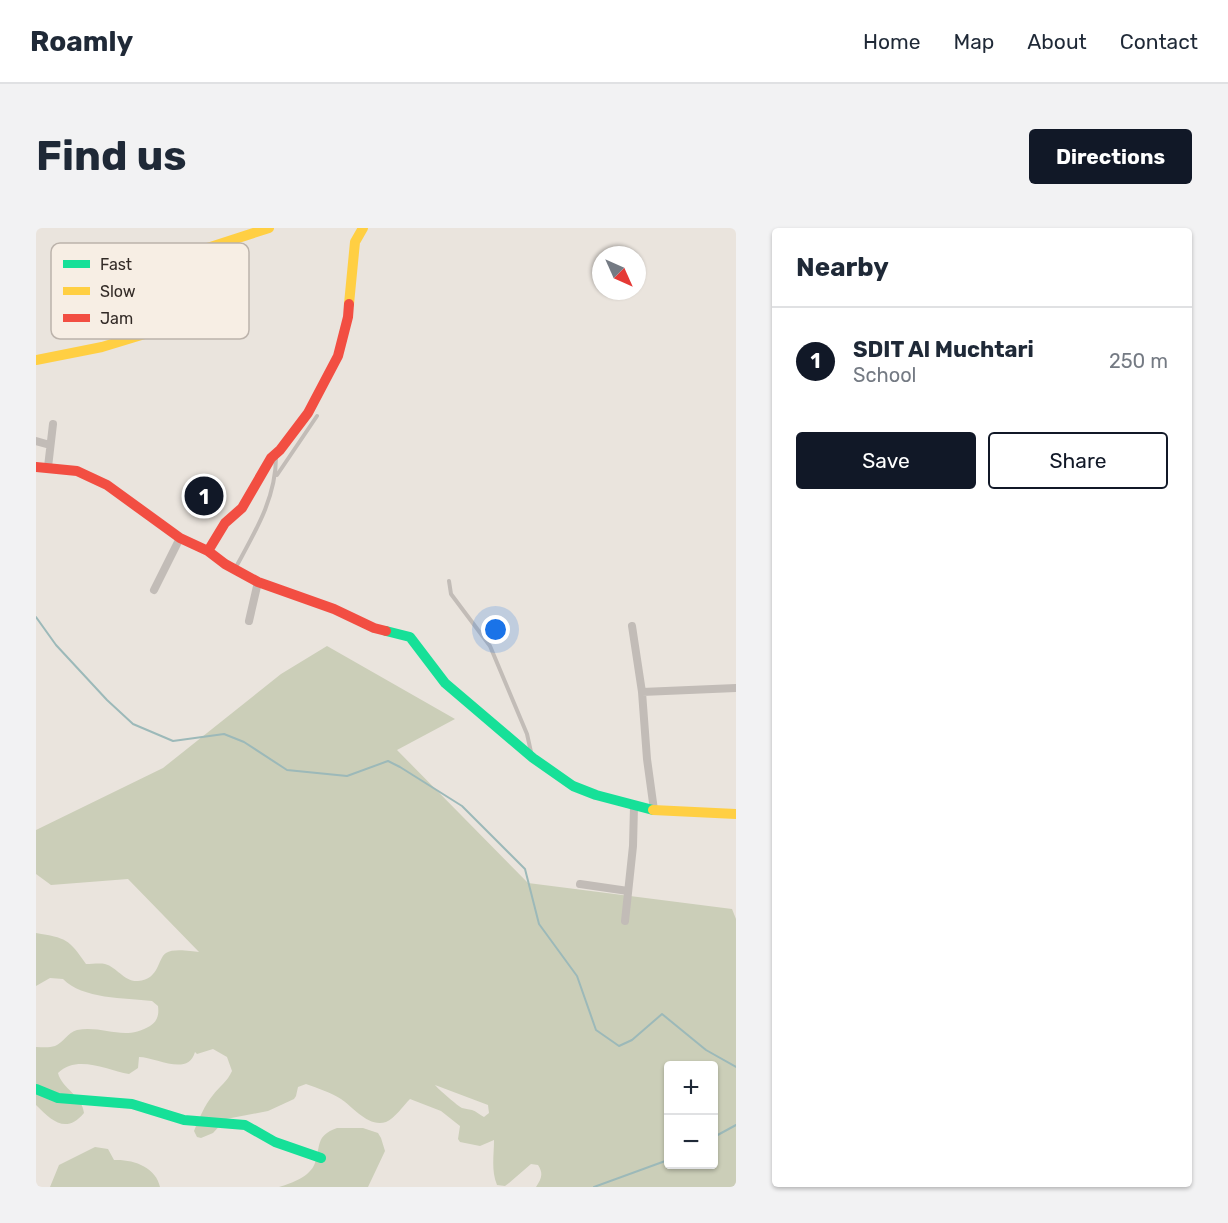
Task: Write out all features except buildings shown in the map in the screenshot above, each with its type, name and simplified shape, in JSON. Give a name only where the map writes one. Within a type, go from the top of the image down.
[{"type":"street","points":[[223,243],[269,228]]},
{"type":"street","points":[[208,552],[225,523],[242,508],[271,458],[308,413],[338,356],[348,317],[356,238],[363,228]]},
{"type":"street","points":[[36,360],[102,347],[128,339]]},
{"type":"street","points":[[48,467],[53,424]]},
{"type":"street","points":[[36,441],[50,445]]},
{"type":"street","points":[[36,467],[77,471],[107,485],[180,538],[258,582],[334,609],[374,628],[410,637],[445,683],[533,758],[573,786],[596,795],[654,810],[736,814]]},
{"type":"street","points":[[154,590],[180,538]]},
{"type":"street","points":[[249,621],[258,582]]},
{"type":"street","points":[[632,626],[642,692],[647,759],[654,810]]},
{"type":"street","points":[[642,692],[736,688]]},
{"type":"street","points":[[625,921],[633,846],[634,806]]},
{"type":"street","points":[[580,884],[628,891]]},
{"type":"street","points":[[36,1089],[58,1098],[132,1104],[184,1120],[245,1125],[275,1142],[321,1158]]},
{"type":"lane","points":[[276,476],[317,416]]},
{"type":"lane","points":[[234,569],[256,531],[272,495],[276,476],[276,454]]},
{"type":"lane","points":[[449,581],[451,594],[490,646],[527,734],[533,758]]},
{"type":"green space","points":[[327,646],[455,719],[397,750],[528,883],[732,909],[736,919],[736,1187],[536,1187],[541,1171],[538,1165],[531,1164],[505,1186],[497,1185],[493,1168],[494,1140],[480,1146],[460,1142],[458,1139],[460,1126],[441,1111],[410,1099],[396,1115],[386,1122],[373,1122],[337,1097],[306,1084],[298,1087],[294,1099],[268,1111],[226,1119],[213,1133],[201,1138],[197,1137],[194,1131],[204,1108],[232,1071],[227,1057],[213,1049],[197,1054],[195,1052],[191,1059],[179,1065],[139,1057],[138,1068],[129,1074],[83,1064],[66,1067],[58,1073],[60,1079],[80,1101],[84,1113],[77,1120],[65,1124],[47,1116],[36,1105],[36,1047],[55,1046],[77,1030],[123,1033],[141,1031],[155,1022],[158,1006],[152,1001],[92,994],[71,986],[63,979],[50,978],[36,986],[36,933],[61,938],[75,949],[86,964],[105,964],[133,981],[150,977],[163,956],[169,951],[199,952],[128,879],[51,885],[36,874],[36,830],[163,768],[281,674]],"holes":[[[435,1085],[488,1105],[489,1113],[484,1117],[462,1108]]]},
{"type":"green space","points":[[337,1128],[363,1128],[378,1133],[381,1138],[385,1151],[368,1187],[279,1187],[305,1176],[313,1168],[322,1138]]},
{"type":"green space","points":[[95,1147],[108,1149],[114,1160],[129,1161],[149,1169],[158,1180],[160,1187],[50,1187],[59,1165]]},
{"type":"waterway","points":[[36,617],[56,645],[107,700],[133,724],[173,741],[224,734],[244,742],[287,770],[347,776],[388,761],[462,806],[525,869],[539,924],[577,976],[596,1030],[619,1046],[632,1040],[662,1014],[706,1050],[736,1067]]},
{"type":"waterway","points":[[718,1135],[736,1125]]},
{"type":"waterway","points":[[594,1187],[664,1161]]},
{"type":"traffic: fast","points":[[386,631],[410,637],[445,683],[533,758],[573,786],[596,795],[653,810]]},
{"type":"traffic: fast","points":[[36,1089],[58,1098],[132,1104],[184,1120],[245,1125],[275,1142],[321,1158]]},
{"type":"traffic: slow","points":[[223,243],[269,228]]},
{"type":"traffic: slow","points":[[349,304],[355,242],[363,228]]},
{"type":"traffic: slow","points":[[36,360],[102,347],[128,339]]},
{"type":"traffic: slow","points":[[653,810],[736,814]]},
{"type":"traffic: jam","points":[[208,551],[225,523],[242,508],[271,458],[280,450],[308,413],[338,356],[349,304]]},
{"type":"traffic: jam","points":[[36,467],[77,471],[107,485],[180,538],[208,551],[225,564],[258,582],[334,609],[374,628],[386,631]]},
{"type":"place","name":"SDIT Al Muchtari","points":[[204,496]]}]
